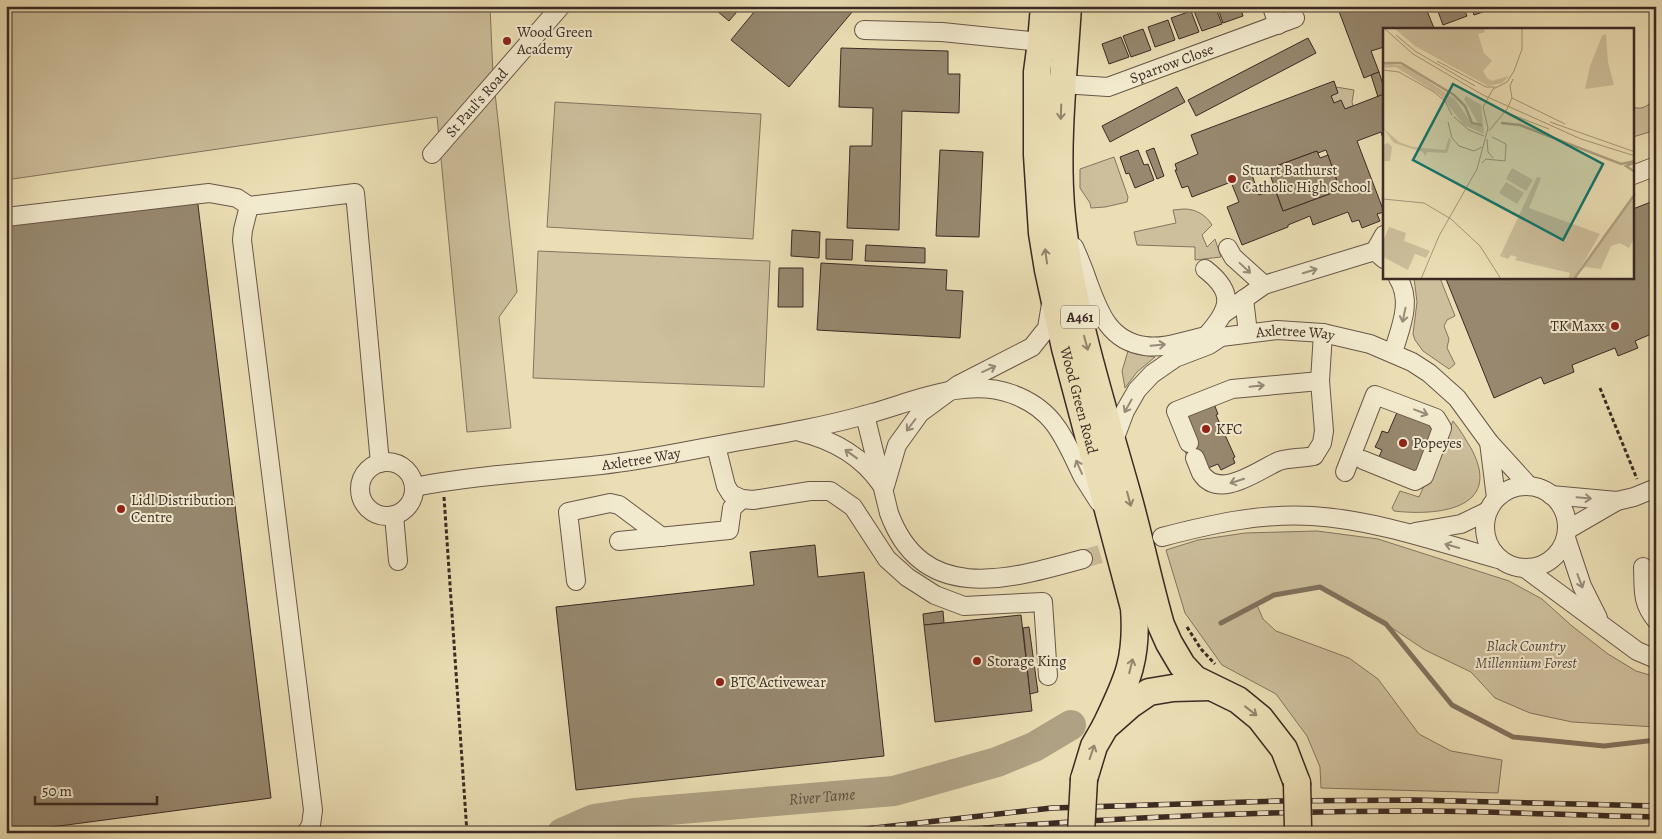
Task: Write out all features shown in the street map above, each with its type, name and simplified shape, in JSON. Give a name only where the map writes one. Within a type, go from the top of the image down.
[{"type":"highway","name":"Wood Green Road","points":[[1044,6],[1042,42],[1037,72],[1037,155],[1042,233],[1052,295],[1079,406],[1134,608],[1135,629],[1132,660],[1126,684],[1094,746],[1084,779],[1081,833]]},
{"type":"highway","name":"Wood Green Road","points":[[1068,6],[1062,84],[1060,151],[1063,221],[1075,298],[1161,624],[1169,644],[1182,665],[1195,679],[1215,679]]},
{"type":"highway","points":[[1105,727],[1130,705],[1149,692],[1215,679],[1260,718],[1284,749],[1296,783],[1300,831]]},
{"type":"street","name":"St Paul's Road","points":[[432,154],[561,6]]},
{"type":"street","points":[[1272,7],[1278,24]]},
{"type":"street","name":"Sparrow Close","points":[[1062,84],[1108,87],[1295,18]]},
{"type":"street","points":[[864,30],[942,32],[1042,42]]},
{"type":"street","points":[[1634,175],[1656,166]]},
{"type":"street","points":[[6,217],[209,193],[237,198],[249,206],[355,193],[380,463]]},
{"type":"street","points":[[249,206],[242,230],[242,240],[313,810],[311,825],[306,833]]},
{"type":"street","name":"Axletree Way","points":[[1063,221],[1100,315],[1112,330],[1125,340],[1146,346],[1214,336],[1277,330],[1323,333],[1370,344],[1412,362],[1441,382],[1470,414],[1489,442],[1529,486]]},
{"type":"street","points":[[1224,314],[1264,285],[1380,255],[1383,240]]},
{"type":"street","points":[[1228,248],[1233,256],[1264,285]]},
{"type":"street","points":[[1205,269],[1218,280],[1224,291],[1226,308],[1214,336]]},
{"type":"street","points":[[1393,353],[1405,312],[1404,291],[1398,279]]},
{"type":"street","points":[[1224,291],[1244,300]]},
{"type":"street","name":"Axletree Way","points":[[884,489],[897,445],[920,413],[946,392],[1032,347],[1047,328],[1052,295]]},
{"type":"street","points":[[1244,300],[1248,332]]},
{"type":"street","points":[[1320,381],[1232,389],[1176,411],[1202,474],[1217,484],[1237,482],[1280,460],[1314,456],[1322,443],[1324,431],[1320,381],[1323,333]]},
{"type":"street","name":"Axletree Way","points":[[1113,443],[1125,411],[1138,390],[1152,374],[1175,358],[1209,345],[1214,336]]},
{"type":"street","name":"Axletree Way","points":[[414,487],[442,481],[603,465],[797,431],[865,415],[946,392],[968,389],[997,390],[1029,401],[1047,415],[1062,433],[1083,476],[1112,524]]},
{"type":"street","points":[[1345,472],[1375,394],[1436,418],[1442,428],[1424,476],[1414,480],[1363,460]]},
{"type":"street","points":[[865,415],[894,525],[906,545],[920,558],[946,573],[962,578],[984,580],[1036,572],[1083,559]]},
{"type":"street","points":[[797,431],[822,437],[851,453],[876,476],[884,489]]},
{"type":"street","name":"Axletree Way","points":[[1489,442],[1492,504]]},
{"type":"street","points":[[716,446],[726,486],[731,494],[742,499],[753,500],[810,491],[830,491],[853,507],[887,559],[907,577],[935,595],[964,606],[1042,602],[1048,676]]},
{"type":"street","points":[[390,462],[406,470],[414,487],[413,496],[409,504],[402,511],[394,515],[377,514],[364,504],[360,496],[362,479],[366,472],[380,463],[390,462]]},
{"type":"street","points":[[1406,533],[1461,524],[1492,504],[1506,491],[1517,487],[1529,486],[1541,489],[1551,495],[1560,505],[1566,517],[1566,534],[1562,548],[1551,560],[1537,567],[1526,569]]},
{"type":"street","points":[[1551,495],[1617,501],[1634,497],[1656,488]]},
{"type":"street","points":[[619,541],[729,530],[732,508],[742,499]]},
{"type":"street","points":[[1566,534],[1617,501]]},
{"type":"street","points":[[576,581],[568,512],[610,503],[620,504],[662,537]]},
{"type":"street","points":[[1492,504],[1484,524],[1485,536],[1490,549],[1498,558],[1507,564],[1526,569],[1637,651],[1656,658]]},
{"type":"street","points":[[394,515],[398,561]]},
{"type":"street","points":[[1162,537],[1218,523],[1277,516],[1312,516],[1348,520],[1406,533],[1498,558]]},
{"type":"street","points":[[1566,534],[1582,586],[1600,622]]},
{"type":"street","points":[[1643,567],[1644,598],[1648,610],[1656,620]]},
{"type":"path","points":[[1600,388],[1630,460]]},
{"type":"path","points":[[442,481],[467,833]]},
{"type":"path","points":[[1183,622],[1201,649],[1215,679]]},
{"type":"green space","points":[[6,6],[490,6],[493,75],[517,292],[499,317],[511,428],[467,432],[437,117],[6,180]]},
{"type":"green space","points":[[1336,87],[1354,90],[1353,106],[1345,109],[1334,103],[1331,96]]},
{"type":"green space","points":[[1656,99],[1656,130],[1634,137],[1634,107],[1643,108]]},
{"type":"green space","points":[[555,102],[761,114],[753,239],[547,227]]},
{"type":"green space","points":[[1114,157],[1128,197],[1127,202],[1091,208],[1090,203],[1080,188],[1080,169]]},
{"type":"green space","points":[[1173,210],[1197,211],[1210,221],[1212,225],[1202,235],[1207,247],[1215,239],[1221,257],[1195,260],[1195,247],[1137,245],[1134,232],[1176,223]]},
{"type":"green space","points":[[538,251],[770,261],[764,387],[533,378]]},
{"type":"green space","points":[[1414,279],[1440,279],[1455,316],[1447,320],[1444,326],[1449,339],[1447,348],[1455,364],[1449,369],[1423,351],[1415,340],[1413,334],[1417,302]]},
{"type":"green space","points":[[1128,351],[1155,357],[1137,372],[1125,388],[1122,371]]},
{"type":"green space","points":[[1453,421],[1472,450],[1479,470],[1479,486],[1472,497],[1460,505],[1445,510],[1428,512],[1394,511],[1392,508],[1400,491],[1419,497]]},
{"type":"green space","name":"Black Country Millennium Forest","points":[[1317,531],[1378,539],[1509,581],[1542,599],[1572,626],[1608,654],[1636,671],[1656,677],[1656,727],[1572,722],[1530,713],[1495,698],[1471,672],[1425,650],[1386,624],[1320,587],[1274,595],[1257,605],[1263,619],[1276,631],[1349,658],[1378,679],[1419,734],[1451,751],[1502,760],[1498,793],[1321,788],[1320,767],[1307,736],[1276,694],[1222,665],[1185,613],[1166,550],[1198,540],[1245,533]]},
{"type":"building","points":[[711,6],[742,6],[729,21]]},
{"type":"building","points":[[759,6],[846,6],[853,11],[789,87],[731,40]]},
{"type":"building","points":[[1207,6],[1215,6],[1222,24],[1202,31],[1194,11]]},
{"type":"building","points":[[1217,6],[1240,6],[1243,16],[1223,23]]},
{"type":"building","points":[[1241,6],[1260,6],[1243,12]]},
{"type":"building","points":[[1337,6],[1425,6],[1434,28],[1383,28],[1383,47],[1371,51],[1379,72],[1364,78]]},
{"type":"building","points":[[1436,6],[1463,6],[1467,16],[1443,25]]},
{"type":"building","points":[[1471,6],[1493,6],[1494,8],[1474,15]]},
{"type":"building","points":[[1191,11],[1199,32],[1179,39],[1171,18]]},
{"type":"building","points":[[1168,20],[1175,40],[1155,47],[1148,27]]},
{"type":"building","points":[[1143,29],[1151,50],[1131,57],[1123,36]]},
{"type":"building","points":[[1121,37],[1129,57],[1109,64],[1102,44]]},
{"type":"building","points":[[1308,38],[1316,53],[1196,116],[1188,100]]},
{"type":"building","points":[[841,48],[948,51],[948,74],[960,74],[959,113],[902,111],[899,230],[847,228],[850,146],[872,146],[873,108],[839,107]]},
{"type":"building","points":[[1379,72],[1383,85],[1383,94],[1378,97],[1371,75]]},
{"type":"building","points":[[1334,81],[1338,93],[1331,96],[1334,103],[1341,100],[1345,109],[1383,94],[1383,139],[1381,132],[1357,141],[1383,209],[1383,212],[1377,214],[1380,221],[1362,228],[1359,220],[1352,222],[1348,212],[1313,225],[1310,216],[1242,245],[1227,207],[1239,202],[1231,182],[1192,197],[1188,186],[1182,188],[1175,170],[1177,170],[1175,164],[1198,154],[1191,135]],"holes":[[[1326,150],[1340,190],[1283,211],[1275,189],[1259,195],[1252,175],[1317,151],[1318,153]]]},
{"type":"building","points":[[1177,87],[1185,102],[1110,142],[1102,126]]},
{"type":"building","points":[[1154,148],[1164,176],[1157,179],[1146,151]]},
{"type":"building","points":[[940,150],[983,152],[979,237],[936,236]]},
{"type":"building","points":[[1138,150],[1144,165],[1148,164],[1154,180],[1135,188],[1129,173],[1126,174],[1120,157]]},
{"type":"building","points":[[1317,151],[1320,158],[1328,155],[1340,190],[1283,211],[1268,169]]},
{"type":"building","name":"Lidl Distribution Centre","points":[[197,197],[271,798],[6,833],[6,221]]},
{"type":"building","points":[[1656,200],[1656,332],[1635,341],[1638,348],[1618,356],[1615,348],[1572,365],[1574,372],[1544,384],[1541,377],[1494,398],[1446,279],[1634,279],[1634,209]]},
{"type":"building","points":[[792,230],[820,232],[819,258],[791,256]]},
{"type":"building","points":[[826,239],[853,240],[852,260],[826,259]]},
{"type":"building","points":[[866,245],[925,248],[925,263],[865,261]]},
{"type":"building","points":[[821,263],[947,270],[946,290],[963,291],[960,338],[817,330]]},
{"type":"building","points":[[779,268],[803,268],[803,307],[778,307]]},
{"type":"building","name":"KFC","points":[[1214,404],[1218,414],[1216,415],[1235,457],[1233,458],[1235,463],[1221,470],[1218,464],[1208,468],[1189,460],[1183,446],[1185,417]]},
{"type":"building","name":"Popeyes","points":[[1398,410],[1437,425],[1417,475],[1378,459],[1382,450],[1375,447],[1382,431],[1388,433]]},
{"type":"building","name":"BTC Activewear","points":[[815,545],[818,577],[864,572],[884,756],[576,790],[556,607],[754,585],[750,552]]},
{"type":"building","points":[[943,611],[944,623],[924,625],[923,614]]},
{"type":"building","name":"Storage King","points":[[1021,615],[1032,711],[935,722],[924,625]]},
{"type":"building","points":[[1029,627],[1038,692],[1030,694],[1023,628]]},
{"type":"waterway","points":[[1221,623],[1274,595],[1320,587],[1386,624],[1452,705],[1513,737],[1604,746],[1656,740]]},
{"type":"waterway","name":"River Tame","points":[[562,833],[594,819],[634,813],[894,791],[997,762],[1034,747],[1071,725]]},
{"type":"tunnel","points":[[1083,559],[1128,546]]},
{"type":"railway","points":[[830,833],[1052,808],[1277,801],[1414,800],[1656,806]]},
{"type":"railway","points":[[928,833],[1113,819],[1298,812],[1451,811],[1656,817]]},
{"type":"place","name":"Wood Green Academy","points":[[507,41]]},
{"type":"place","name":"Stuart Bathurst Catholic High School","points":[[1232,179]]},
{"type":"place","name":"TK Maxx","points":[[1615,326]]},
{"type":"place","name":"KFC","points":[[1206,429]]},
{"type":"place","name":"Popeyes","points":[[1403,443]]},
{"type":"place","name":"Lidl Distribution Centre","points":[[121,509]]},
{"type":"place","name":"Storage King","points":[[977,661]]},
{"type":"place","name":"BTC Activewear","points":[[720,682]]}]
